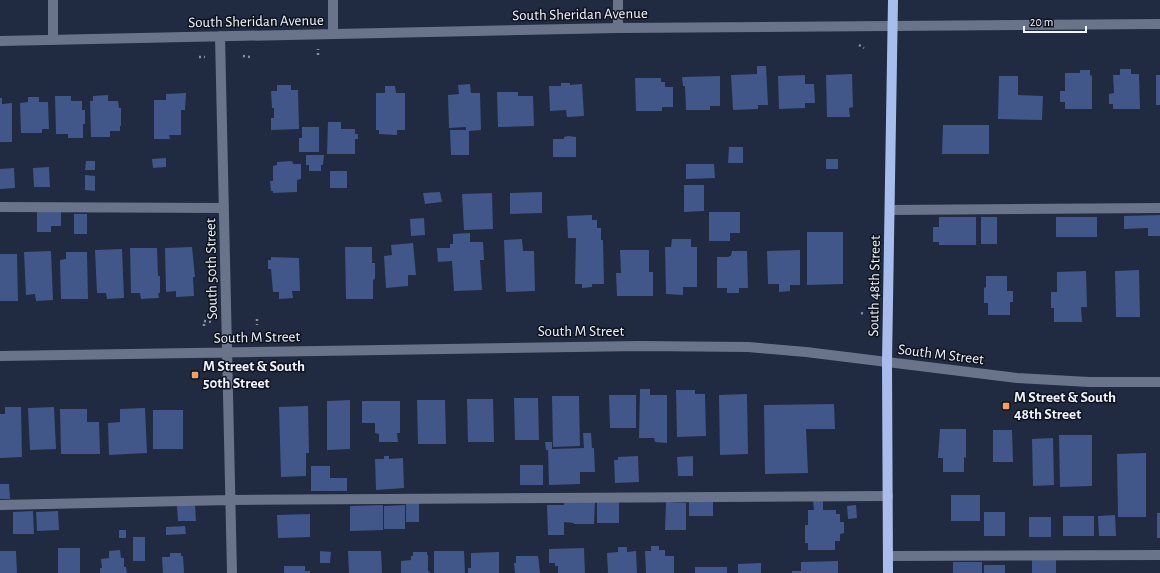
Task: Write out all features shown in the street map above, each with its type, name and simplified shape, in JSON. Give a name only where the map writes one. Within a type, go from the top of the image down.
[{"type":"main road","name":"South 48th Street","points":[[888,573],[888,362],[893,0]]},
{"type":"street","points":[[53,0],[53,40]]},
{"type":"street","points":[[333,0],[333,34]]},
{"type":"street","points":[[618,0],[618,28]]},
{"type":"street","name":"South Sheridan Avenue","points":[[0,40],[618,28],[1160,24]]},
{"type":"street","name":"South 50th Street","points":[[220,36],[232,573]]},
{"type":"street","points":[[0,207],[224,208]]},
{"type":"street","points":[[890,210],[1160,208]]},
{"type":"street","name":"South M Street","points":[[0,356],[540,347],[727,347],[774,349],[1017,378],[1089,382],[1160,382]]},
{"type":"street","points":[[0,505],[230,500],[888,496]]},
{"type":"street","points":[[888,556],[1160,555]]},
{"type":"path","points":[[243,56],[250,57]]},
{"type":"path","points":[[199,58],[207,57]]},
{"type":"path","points":[[861,312],[865,314]]},
{"type":"path","points":[[257,319],[257,325]]},
{"type":"path","points":[[204,321],[204,326]]},
{"type":"building","points":[[757,66],[766,66],[768,105],[758,105],[758,109],[733,110],[731,75],[757,74]]},
{"type":"building","points":[[1120,69],[1131,69],[1131,74],[1139,74],[1140,109],[1113,109],[1113,104],[1109,104],[1109,94],[1114,93],[1113,75],[1120,75]]},
{"type":"building","points":[[1080,70],[1090,70],[1090,75],[1092,76],[1092,109],[1065,109],[1065,102],[1060,102],[1060,91],[1065,91],[1065,73],[1080,73]]},
{"type":"building","points":[[852,74],[853,107],[849,108],[850,117],[827,117],[826,75]]},
{"type":"building","points":[[805,75],[805,84],[814,84],[815,103],[805,103],[805,108],[779,109],[778,76]]},
{"type":"building","points":[[1156,75],[1160,75],[1160,105],[1156,105]]},
{"type":"building","points":[[720,76],[720,106],[710,106],[710,110],[686,110],[685,86],[683,86],[682,77]]},
{"type":"building","points":[[999,76],[1018,76],[1018,95],[1043,96],[1042,120],[998,119]]},
{"type":"building","points":[[635,78],[661,78],[661,82],[665,82],[665,87],[673,87],[673,107],[662,107],[662,111],[636,111]]},
{"type":"building","points":[[561,83],[570,83],[570,85],[582,84],[584,116],[567,117],[566,110],[550,111],[549,86],[561,86]]},
{"type":"building","points":[[470,84],[471,93],[480,93],[481,130],[469,131],[469,155],[451,155],[450,130],[466,130],[466,127],[449,128],[448,95],[459,94],[458,85]]},
{"type":"building","points":[[277,85],[291,85],[291,90],[298,90],[299,129],[271,130],[271,118],[274,118],[274,108],[272,108],[271,91],[277,91]]},
{"type":"building","points":[[385,86],[395,86],[396,93],[405,93],[405,130],[397,130],[397,135],[379,134],[379,130],[376,130],[376,93],[385,93]]},
{"type":"building","points":[[497,92],[518,92],[518,96],[533,96],[534,126],[498,127]]},
{"type":"building","points":[[186,93],[185,110],[181,110],[181,135],[169,135],[170,139],[154,139],[154,100],[166,100],[166,94]]},
{"type":"building","points":[[108,95],[108,101],[118,101],[119,108],[121,108],[120,131],[110,131],[110,137],[91,137],[90,101],[93,101],[93,96]]},
{"type":"building","points":[[55,96],[71,96],[71,101],[82,101],[82,110],[85,110],[83,138],[68,138],[68,134],[56,134]]},
{"type":"building","points":[[28,97],[39,97],[39,102],[48,102],[49,129],[42,129],[42,133],[21,133],[20,103],[28,102]]},
{"type":"building","points":[[0,98],[2,98],[2,104],[12,103],[12,142],[0,142]]},
{"type":"building","points":[[328,122],[341,122],[341,129],[355,129],[355,134],[358,134],[358,139],[355,139],[355,154],[327,154]]},
{"type":"building","points":[[943,125],[989,125],[989,154],[942,154]]},
{"type":"building","points":[[302,127],[319,127],[319,152],[299,152],[299,138],[302,138]]},
{"type":"building","points":[[564,137],[576,137],[576,157],[553,157],[553,139],[564,139]]},
{"type":"building","points":[[729,147],[743,147],[743,163],[728,163]]},
{"type":"building","points":[[306,155],[324,155],[321,171],[309,171],[309,165],[306,165]]},
{"type":"building","points":[[166,158],[166,167],[153,168],[152,159]]},
{"type":"building","points":[[826,159],[838,159],[838,169],[826,169]]},
{"type":"building","points":[[86,161],[95,161],[95,170],[85,170]]},
{"type":"building","points":[[292,161],[293,164],[301,164],[301,179],[297,180],[297,192],[273,193],[273,191],[271,191],[270,181],[273,181],[273,166],[277,165],[277,162]]},
{"type":"building","points":[[686,164],[714,164],[715,178],[686,179]]},
{"type":"building","points":[[49,167],[50,187],[34,187],[33,168]]},
{"type":"building","points":[[14,168],[15,188],[0,189],[0,169]]},
{"type":"building","points":[[330,171],[347,171],[347,188],[330,188]]},
{"type":"building","points":[[85,175],[95,176],[95,191],[85,190]]},
{"type":"building","points":[[684,185],[704,185],[704,211],[684,212]]},
{"type":"building","points":[[440,192],[442,202],[425,204],[423,193]]},
{"type":"building","points":[[542,192],[542,213],[510,214],[510,193]]},
{"type":"building","points":[[492,193],[493,229],[464,230],[462,194]]},
{"type":"building","points":[[37,212],[61,212],[61,226],[51,226],[51,232],[37,232]]},
{"type":"building","points":[[709,212],[740,212],[740,233],[730,233],[730,241],[709,241]]},
{"type":"building","points":[[74,214],[87,214],[87,234],[74,234]]},
{"type":"building","points":[[592,215],[592,220],[597,220],[597,228],[601,228],[601,240],[603,240],[604,284],[592,284],[592,287],[582,288],[582,284],[575,284],[576,238],[568,238],[567,216]]},
{"type":"building","points":[[1160,215],[1160,236],[1148,236],[1148,228],[1124,229],[1124,216]]},
{"type":"building","points":[[939,217],[976,217],[976,245],[939,245],[939,242],[933,242],[933,227],[939,227]]},
{"type":"building","points":[[981,217],[997,217],[997,244],[981,244]]},
{"type":"building","points":[[1056,217],[1097,217],[1097,237],[1056,237]]},
{"type":"building","points":[[424,218],[425,235],[411,236],[410,219]]},
{"type":"building","points":[[807,232],[843,232],[843,284],[807,285]]},
{"type":"building","points":[[470,233],[470,242],[483,242],[484,260],[480,260],[482,290],[454,291],[452,261],[438,262],[437,248],[450,248],[450,244],[453,244],[453,234]]},
{"type":"building","points":[[522,239],[523,251],[534,251],[535,291],[506,292],[504,240]]},
{"type":"building","points":[[672,239],[691,239],[691,247],[697,247],[697,287],[683,287],[683,295],[666,294],[665,247],[671,247]]},
{"type":"building","points":[[413,243],[416,275],[408,275],[408,286],[386,288],[384,256],[392,255],[391,245]]},
{"type":"building","points":[[192,247],[195,277],[193,277],[194,296],[176,297],[176,291],[166,292],[165,248]]},
{"type":"building","points":[[345,247],[372,247],[372,263],[375,263],[373,299],[346,299]]},
{"type":"building","points":[[130,248],[157,248],[158,276],[160,276],[160,293],[158,293],[159,298],[141,299],[140,293],[131,293]]},
{"type":"building","points":[[122,249],[124,298],[107,299],[106,293],[97,293],[95,250]]},
{"type":"building","points":[[620,250],[649,250],[649,272],[653,272],[653,296],[617,296],[616,273],[621,273]]},
{"type":"building","points":[[800,250],[800,285],[790,285],[790,291],[779,292],[779,284],[768,284],[767,251]]},
{"type":"building","points":[[51,251],[53,300],[36,301],[35,294],[26,295],[24,252]]},
{"type":"building","points":[[732,251],[747,251],[748,288],[739,288],[739,293],[727,293],[727,288],[717,288],[717,257],[729,257],[731,256]]},
{"type":"building","points":[[66,252],[87,252],[88,299],[61,299],[60,260],[66,259]]},
{"type":"building","points":[[0,254],[17,254],[18,301],[0,301]]},
{"type":"building","points":[[271,257],[299,258],[300,291],[292,291],[293,298],[279,299],[279,292],[273,292],[271,269],[268,269],[268,260],[271,260]]},
{"type":"building","points":[[1139,270],[1140,317],[1116,317],[1115,271]]},
{"type":"building","points":[[1086,271],[1087,307],[1081,307],[1082,322],[1054,322],[1054,308],[1051,308],[1051,292],[1057,292],[1057,272]]},
{"type":"building","points":[[986,276],[1007,276],[1007,291],[1013,291],[1013,302],[1010,302],[1010,315],[988,315],[988,303],[984,303]]},
{"type":"building","points":[[640,389],[650,389],[650,395],[667,395],[667,443],[655,442],[654,438],[639,438]]},
{"type":"building","points":[[676,390],[695,390],[695,394],[705,394],[706,436],[677,437]]},
{"type":"building","points":[[747,394],[748,454],[720,455],[719,395]]},
{"type":"building","points":[[609,395],[636,395],[636,428],[610,428]]},
{"type":"building","points":[[552,396],[579,396],[580,446],[553,447]]},
{"type":"building","points":[[514,398],[538,398],[539,440],[515,440]]},
{"type":"building","points":[[467,399],[493,399],[494,442],[468,442]]},
{"type":"building","points":[[350,400],[350,449],[327,450],[327,401]]},
{"type":"building","points":[[417,400],[445,400],[446,444],[418,444]]},
{"type":"building","points":[[362,401],[400,401],[400,433],[397,433],[398,442],[379,442],[379,434],[375,433],[375,423],[362,423]]},
{"type":"building","points":[[834,404],[835,429],[806,429],[808,473],[765,474],[764,405]]},
{"type":"building","points":[[308,406],[309,453],[306,453],[306,476],[281,477],[279,407]]},
{"type":"building","points":[[5,407],[21,407],[22,457],[0,458],[0,414],[5,414]]},
{"type":"building","points":[[54,407],[56,449],[30,450],[28,408]]},
{"type":"building","points":[[145,408],[147,453],[109,455],[108,423],[120,422],[120,409]]},
{"type":"building","points":[[60,409],[87,409],[87,422],[99,422],[100,454],[61,454]]},
{"type":"building","points":[[153,410],[183,410],[183,449],[153,449]]},
{"type":"building","points":[[940,429],[966,429],[966,458],[964,457],[964,472],[943,472],[943,458],[938,458]]},
{"type":"building","points":[[993,430],[1012,430],[1013,462],[993,462]]},
{"type":"building","points":[[583,433],[591,433],[592,448],[594,448],[595,472],[580,472],[580,484],[549,485],[548,450],[546,450],[545,442],[552,442],[552,449],[584,448]]},
{"type":"building","points":[[1059,435],[1092,435],[1092,486],[1060,487]]},
{"type":"building","points":[[1053,438],[1054,485],[1033,486],[1032,439]]},
{"type":"building","points":[[1146,453],[1146,517],[1118,517],[1117,454]]},
{"type":"building","points":[[384,456],[389,456],[389,459],[403,458],[404,488],[376,490],[375,459],[384,459]]},
{"type":"building","points":[[638,456],[639,482],[615,483],[614,460],[618,460],[618,457]]},
{"type":"building","points":[[693,456],[693,476],[678,476],[677,457]]},
{"type":"building","points":[[520,465],[543,465],[543,485],[520,485]]},
{"type":"building","points":[[311,466],[330,466],[330,478],[347,478],[347,491],[311,491]]},
{"type":"building","points":[[0,484],[9,484],[10,499],[0,499]]},
{"type":"building","points":[[951,495],[980,495],[980,521],[951,521]]},
{"type":"building","points":[[689,498],[713,498],[713,516],[689,516]]},
{"type":"building","points":[[595,499],[594,524],[574,524],[564,522],[564,535],[548,535],[547,505],[564,505],[564,503]]},
{"type":"building","points":[[597,500],[619,500],[619,523],[597,523]]},
{"type":"building","points":[[813,500],[823,500],[823,510],[836,510],[836,514],[840,514],[840,522],[844,522],[844,533],[840,534],[840,541],[835,541],[835,550],[808,550],[808,543],[805,543],[805,525],[808,525],[808,510],[814,510]]},
{"type":"building","points":[[666,502],[686,503],[686,530],[665,530]]},
{"type":"building","points":[[406,503],[419,503],[419,522],[406,522]]},
{"type":"building","points":[[195,505],[196,521],[178,521],[177,506]]},
{"type":"building","points":[[383,505],[383,530],[350,531],[350,506]]},
{"type":"building","points":[[405,505],[405,529],[384,529],[384,506]]},
{"type":"building","points":[[856,505],[857,518],[848,519],[847,506]]},
{"type":"building","points":[[33,511],[34,534],[13,534],[13,512]]},
{"type":"building","points":[[58,511],[59,530],[37,531],[36,512]]},
{"type":"building","points":[[984,512],[1005,512],[1005,536],[984,536]]},
{"type":"building","points":[[1157,513],[1160,513],[1160,538],[1157,538]]},
{"type":"building","points":[[310,514],[310,537],[278,538],[277,515]]},
{"type":"building","points":[[1115,515],[1116,536],[1099,536],[1098,516]]},
{"type":"building","points":[[1063,516],[1094,516],[1094,536],[1063,536]]},
{"type":"building","points":[[1029,517],[1051,517],[1051,537],[1029,537]]},
{"type":"building","points":[[185,526],[186,534],[166,535],[166,527]]},
{"type":"building","points":[[119,530],[126,530],[126,538],[119,538]]},
{"type":"building","points":[[133,537],[145,537],[145,561],[133,561]]},
{"type":"building","points":[[651,546],[659,546],[659,550],[665,550],[665,556],[674,556],[674,573],[646,573],[645,551],[651,551]]},
{"type":"building","points":[[618,547],[627,547],[627,552],[636,551],[637,573],[608,573],[607,553],[618,552]]},
{"type":"building","points":[[58,548],[80,548],[80,573],[58,573]]},
{"type":"building","points":[[584,548],[585,573],[558,573],[558,566],[555,566],[555,563],[549,563],[549,549]]},
{"type":"building","points":[[120,550],[121,558],[124,558],[124,567],[126,567],[127,573],[100,573],[100,568],[102,568],[101,559],[109,558],[109,551]]},
{"type":"building","points":[[0,551],[16,551],[17,573],[0,573]]},
{"type":"building","points":[[320,551],[331,552],[330,563],[320,563]]},
{"type":"building","points":[[348,551],[381,551],[382,573],[349,573]]},
{"type":"building","points":[[434,551],[464,551],[465,573],[434,573]]},
{"type":"building","points":[[413,552],[427,552],[428,571],[430,573],[401,573],[401,561],[411,560]]},
{"type":"building","points":[[499,552],[499,573],[468,573],[468,568],[471,568],[471,553]]},
{"type":"building","points":[[170,553],[181,553],[181,556],[183,556],[184,573],[163,573],[162,557],[170,557]]},
{"type":"building","points":[[516,556],[538,556],[540,573],[515,573],[514,563],[516,563]]},
{"type":"building","points":[[1032,560],[1056,560],[1056,573],[1032,573]]},
{"type":"building","points":[[838,561],[838,573],[792,573],[792,571],[801,571],[801,562]]},
{"type":"building","points":[[953,562],[982,562],[982,573],[953,573]]},
{"type":"building","points":[[761,563],[761,573],[738,573],[738,564]]},
{"type":"building","points":[[984,565],[1005,565],[1005,573],[984,573]]},
{"type":"building","points":[[284,566],[305,566],[305,571],[310,571],[310,573],[284,573]]},
{"type":"building","points":[[695,567],[727,567],[727,573],[695,573]]},
{"type":"place","name":"M Street & South 50th Street","points":[[195,375]]},
{"type":"place","name":"M Street & South 48th Street","points":[[1006,406]]}]
